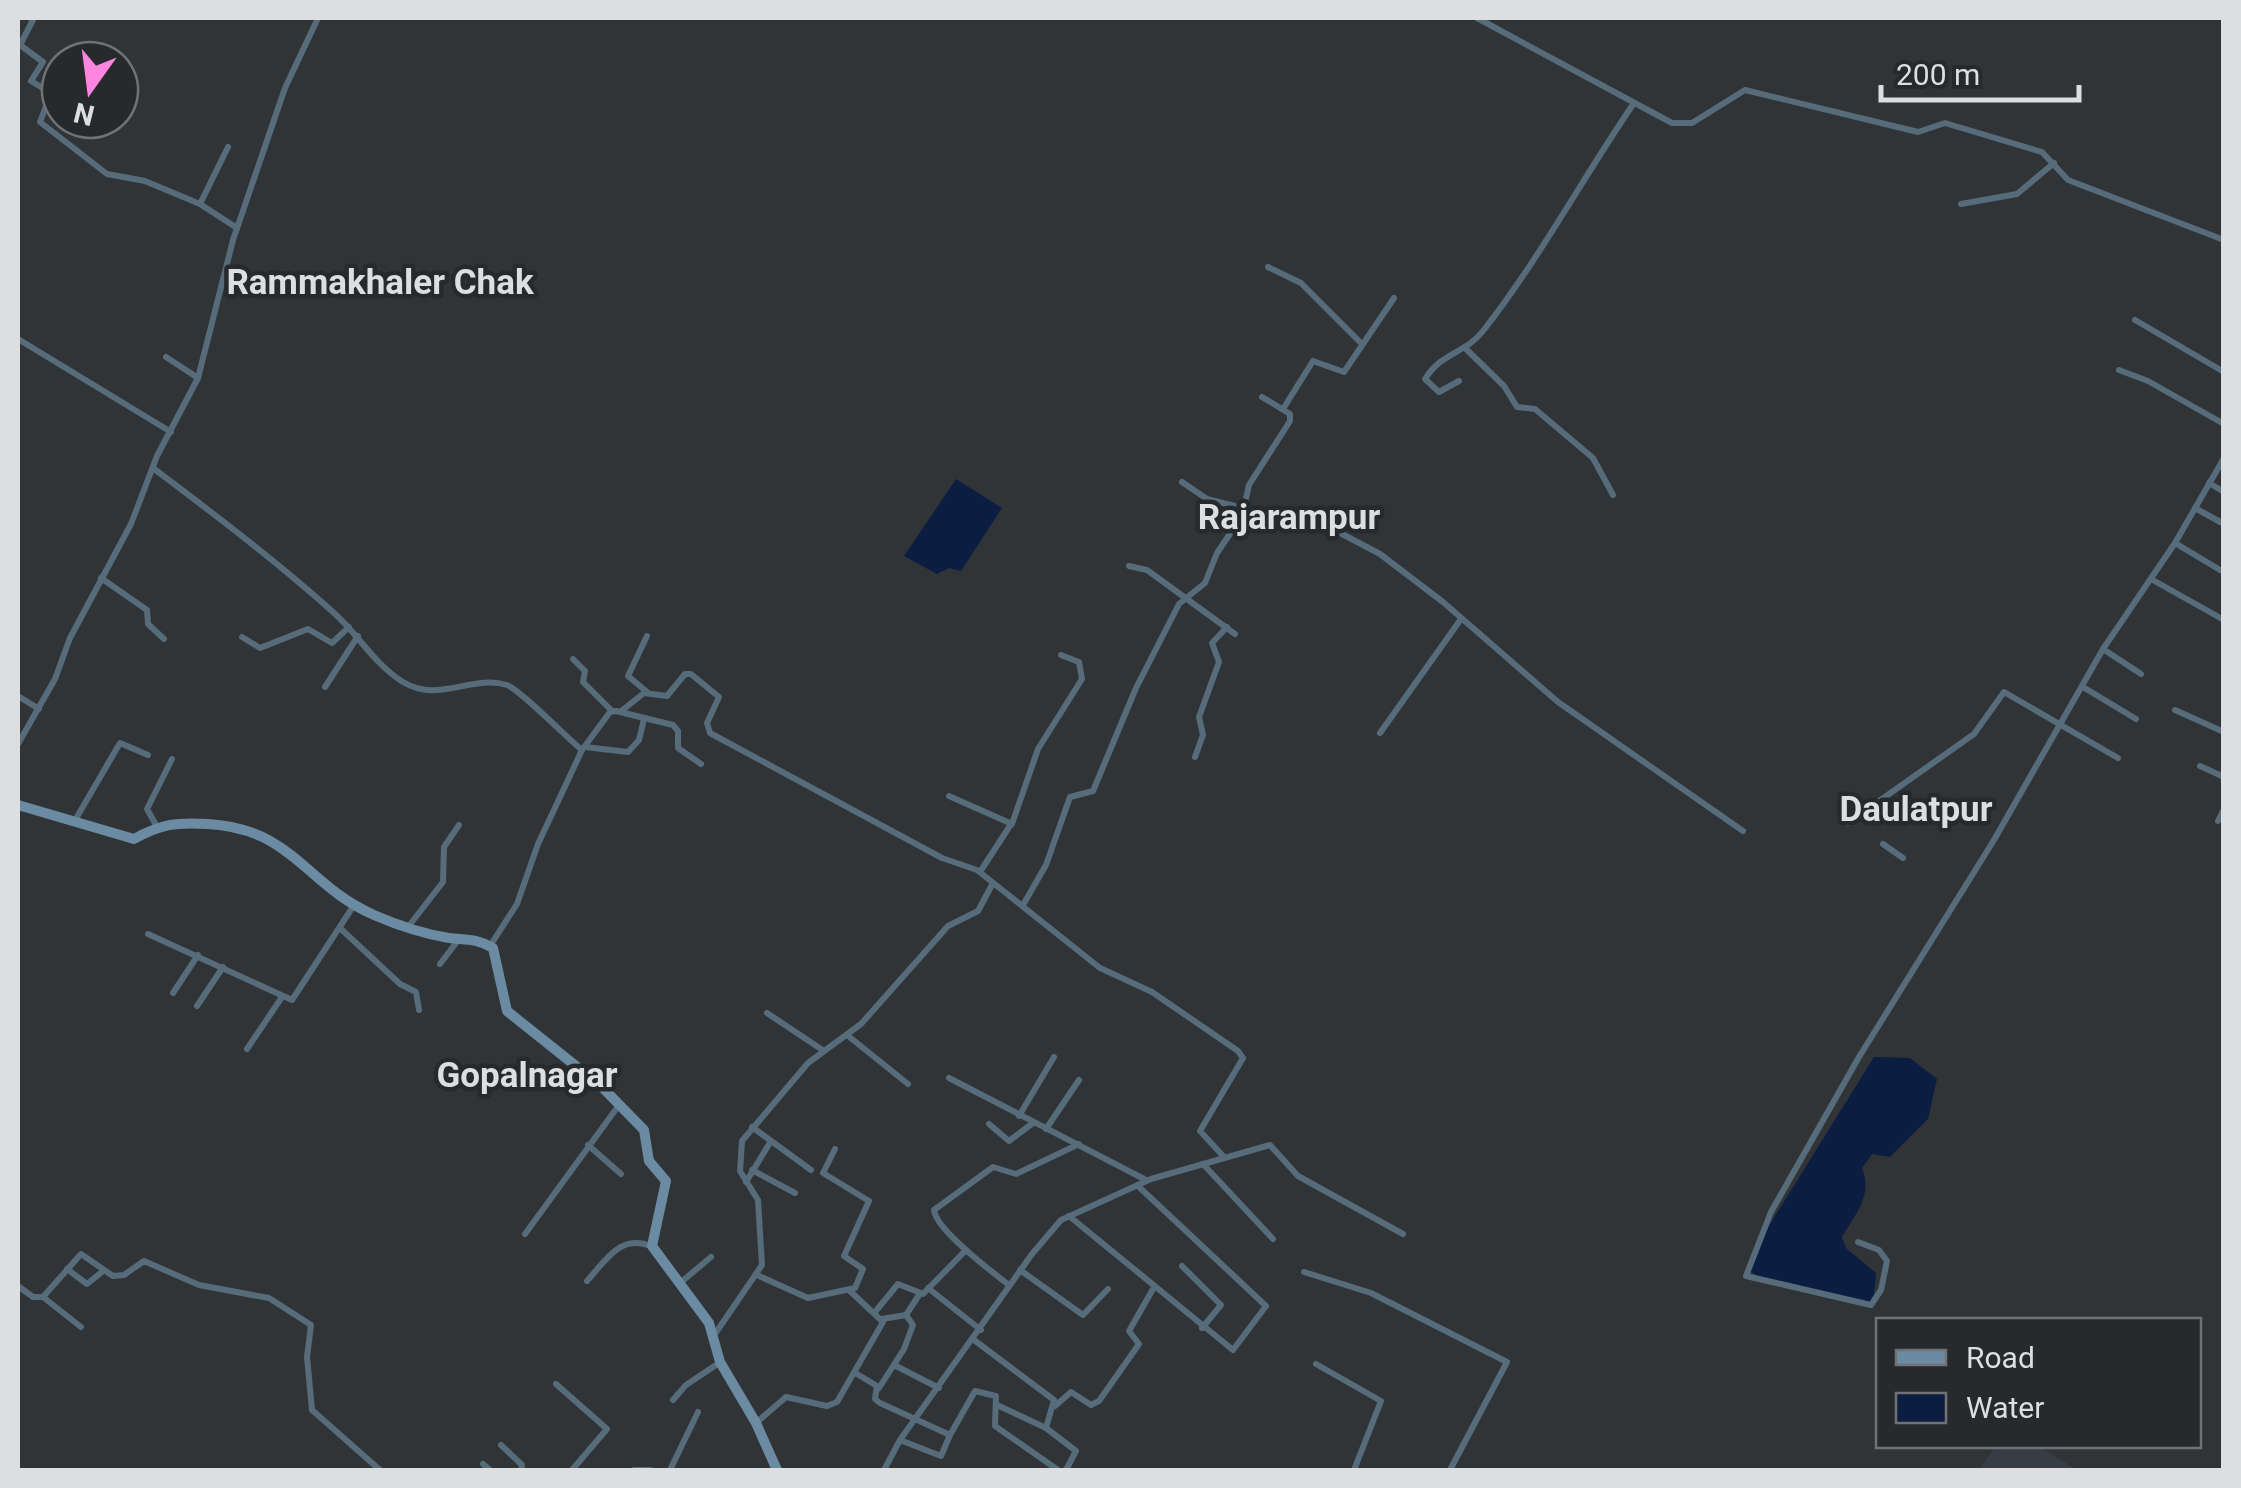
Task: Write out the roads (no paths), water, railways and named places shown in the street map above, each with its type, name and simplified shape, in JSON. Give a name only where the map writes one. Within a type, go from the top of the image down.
[{"type":"street","points":[[30,18],[34,20],[20,45],[43,62],[31,82],[51,93],[40,122],[107,174],[145,181],[200,204],[237,228]]},
{"type":"street","points":[[18,744],[39,710],[131,524],[153,468],[198,378],[237,228],[285,88],[318,18]]},
{"type":"street","points":[[1477,18],[1634,103],[1682,124],[1746,90],[1918,132],[1945,123],[2042,152],[2068,180],[2224,240]]},
{"type":"street","points":[[1460,381],[1439,392],[1425,379],[1448,352],[1464,348],[1480,334],[1537,261],[1634,103]]},
{"type":"street","points":[[200,204],[228,147]]},
{"type":"street","points":[[1961,204],[2013,196],[2054,163]]},
{"type":"street","points":[[1268,267],[1301,283],[1362,344]]},
{"type":"street","points":[[1283,409],[1310,363],[1317,362],[1342,373],[1394,298]]},
{"type":"street","points":[[2135,320],[2224,372]]},
{"type":"street","points":[[18,339],[172,432]]},
{"type":"street","points":[[1464,348],[1504,386],[1519,409],[1535,409],[1594,458],[1613,495]]},
{"type":"street","points":[[166,357],[198,378]]},
{"type":"street","points":[[2119,370],[2148,381],[2224,424]]},
{"type":"street","points":[[1023,905],[1046,865],[1070,797],[1092,792],[1136,688],[1187,597],[1206,582],[1216,552],[1244,508],[1249,485],[1291,418],[1262,397]]},
{"type":"street","points":[[1858,1242],[1879,1250],[1886,1261],[1882,1290],[1870,1305],[1746,1276],[1786,1183],[2103,649],[2175,543],[2223,459]]},
{"type":"street","points":[[153,468],[348,627],[380,666],[419,690],[496,683],[513,687],[584,748],[628,752],[640,740],[644,719]]},
{"type":"street","points":[[1182,482],[1206,499],[1302,524],[1320,523],[1370,548],[1558,702],[1743,832]]},
{"type":"street","points":[[2209,484],[2224,492]]},
{"type":"street","points":[[2195,508],[2224,524]]},
{"type":"street","points":[[2175,543],[2220,570]]},
{"type":"street","points":[[1129,566],[1147,570],[1235,634]]},
{"type":"street","points":[[101,578],[142,606],[148,613],[148,624],[164,638]]},
{"type":"street","points":[[2152,579],[2224,620]]},
{"type":"street","points":[[1380,733],[1461,619]]},
{"type":"street","points":[[242,636],[260,648],[308,628],[332,643],[348,627]]},
{"type":"street","points":[[1195,757],[1203,735],[1199,718],[1219,662],[1212,643],[1226,627]]},
{"type":"street","points":[[325,686],[358,636]]},
{"type":"street","points":[[647,636],[628,676],[647,692],[667,696],[685,674],[690,674],[720,697],[706,727],[710,733],[946,860],[980,872],[990,887],[1023,905],[1100,968],[1152,992],[1241,1060],[1200,1131],[1224,1157]]},
{"type":"street","points":[[2103,649],[2141,674]]},
{"type":"street","points":[[980,872],[1012,824],[1038,750],[1082,679],[1081,665],[1061,655]]},
{"type":"street","points":[[573,658],[585,671],[583,682],[616,712],[677,728],[678,748],[702,764]]},
{"type":"street","points":[[2083,686],[2136,720]]},
{"type":"street","points":[[647,692],[593,729],[543,832],[517,904],[490,946],[507,1011],[619,1105],[647,1135],[650,1161],[666,1180],[652,1246]]},
{"type":"street","points":[[1848,823],[1974,734],[2004,692],[2118,758]]},
{"type":"street","points":[[18,696],[39,710]]},
{"type":"street","points":[[2175,710],[2224,732]]},
{"type":"street","points":[[74,823],[120,743],[148,755]]},
{"type":"street","points":[[156,825],[147,809],[172,759]]},
{"type":"street","points":[[2200,766],[2224,777]]},
{"type":"street","points":[[950,796],[1012,824]]},
{"type":"street","points":[[18,805],[134,839],[156,825],[235,826],[257,831],[354,905],[408,928],[472,938],[490,946]]},
{"type":"street","points":[[2218,821],[2224,809]]},
{"type":"street","points":[[408,928],[443,882],[444,847],[459,825]]},
{"type":"street","points":[[1883,844],[1903,858]]},
{"type":"street","points":[[715,1334],[762,1266],[759,1204],[746,1182],[739,1154],[752,1127],[820,1047],[848,1035],[948,926],[978,911],[990,887]]},
{"type":"street","points":[[148,934],[292,1000],[299,995],[354,905]]},
{"type":"street","points":[[340,930],[400,984],[416,992],[419,1010]]},
{"type":"street","points":[[440,964],[460,938]]},
{"type":"street","points":[[174,993],[198,955]]},
{"type":"street","points":[[197,1006],[223,967]]},
{"type":"street","points":[[247,1049],[282,997]]},
{"type":"street","points":[[767,1013],[820,1047]]},
{"type":"street","points":[[848,1035],[908,1084]]},
{"type":"street","points":[[1018,1116],[1054,1057]]},
{"type":"street","points":[[949,1078],[1147,1181]]},
{"type":"street","points":[[1046,1129],[1079,1080]]},
{"type":"street","points":[[526,1234],[619,1105]]},
{"type":"street","points":[[989,1124],[1009,1141],[1033,1123]]},
{"type":"street","points":[[752,1127],[811,1170]]},
{"type":"street","points":[[746,1182],[771,1141]]},
{"type":"street","points":[[1009,1286],[935,1218],[937,1206],[993,1167],[1016,1174],[1079,1144]]},
{"type":"street","points":[[588,1145],[621,1174]]},
{"type":"street","points":[[884,1470],[900,1440],[1020,1270],[1054,1226],[1070,1216],[1147,1181],[1270,1145],[1298,1176],[1402,1234]]},
{"type":"street","points":[[758,1276],[808,1298],[850,1291],[863,1269],[847,1261],[844,1253],[869,1201],[822,1173],[834,1149]]},
{"type":"street","points":[[1203,1164],[1273,1239]]},
{"type":"street","points":[[752,1170],[795,1193]]},
{"type":"street","points":[[1070,1216],[1233,1350],[1266,1306],[1138,1186]]},
{"type":"street","points":[[586,1281],[623,1243],[634,1240],[652,1246],[715,1334],[720,1362],[756,1423],[777,1470]]},
{"type":"street","points":[[906,1316],[919,1295],[966,1250]]},
{"type":"street","points":[[43,1297],[82,1254],[102,1272],[124,1275],[144,1261],[199,1285],[269,1298],[311,1325],[306,1357],[312,1410],[380,1470]]},
{"type":"street","points":[[679,1284],[711,1258]]},
{"type":"street","points":[[1182,1266],[1220,1304],[1202,1328]]},
{"type":"street","points":[[67,1268],[87,1284],[102,1272]]},
{"type":"street","points":[[1020,1270],[1082,1314],[1108,1288]]},
{"type":"street","points":[[1304,1272],[1372,1293],[1506,1362],[1450,1470]]},
{"type":"street","points":[[874,1312],[898,1284],[919,1295]]},
{"type":"street","points":[[18,1286],[33,1297],[43,1297],[81,1327]]},
{"type":"street","points":[[928,1288],[981,1330]]},
{"type":"street","points":[[1046,1428],[1055,1406],[1071,1392],[1091,1405],[1099,1402],[1139,1344],[1129,1332],[1153,1288]]},
{"type":"street","points":[[850,1291],[882,1319],[906,1316]]},
{"type":"street","points":[[906,1316],[913,1327],[895,1366],[878,1389],[876,1401],[950,1435]]},
{"type":"street","points":[[756,1423],[786,1397],[834,1405],[856,1374],[882,1319]]},
{"type":"street","points":[[974,1340],[1054,1400],[1055,1406]]},
{"type":"street","points":[[672,1400],[686,1385],[720,1362]]},
{"type":"street","points":[[1316,1364],[1380,1401],[1354,1470]]},
{"type":"street","points":[[895,1366],[939,1388]]},
{"type":"street","points":[[856,1374],[878,1389]]},
{"type":"street","points":[[556,1384],[607,1429],[572,1470]]},
{"type":"street","points":[[900,1440],[941,1456],[975,1392],[996,1396],[992,1420],[995,1426],[1058,1470]]},
{"type":"street","points":[[997,1405],[1046,1428],[1076,1451],[1066,1470]]},
{"type":"street","points":[[670,1470],[698,1412]]},
{"type":"street","points":[[500,1445],[522,1465],[521,1470]]},
{"type":"street","points":[[483,1464],[490,1470]]},
{"type":"street","points":[[634,1470],[650,1470]]},
{"type":"water","points":[[956,479],[1002,508],[961,571],[949,568],[937,574],[904,556]]},
{"type":"water","points":[[1874,1057],[1910,1058],[1937,1079],[1928,1119],[1890,1157],[1872,1154],[1862,1168],[1864,1195],[1842,1237],[1846,1248],[1876,1273],[1873,1306],[1765,1282],[1750,1271],[1765,1232]]},
{"type":"district","name":"Rammakhaler Chak","points":[[380,282]]},
{"type":"district","name":"Rajarampur","points":[[1289,517]]},
{"type":"district","name":"Daulatpur","points":[[1916,809]]},
{"type":"district","name":"Gopalnagar","points":[[527,1075]]}]
